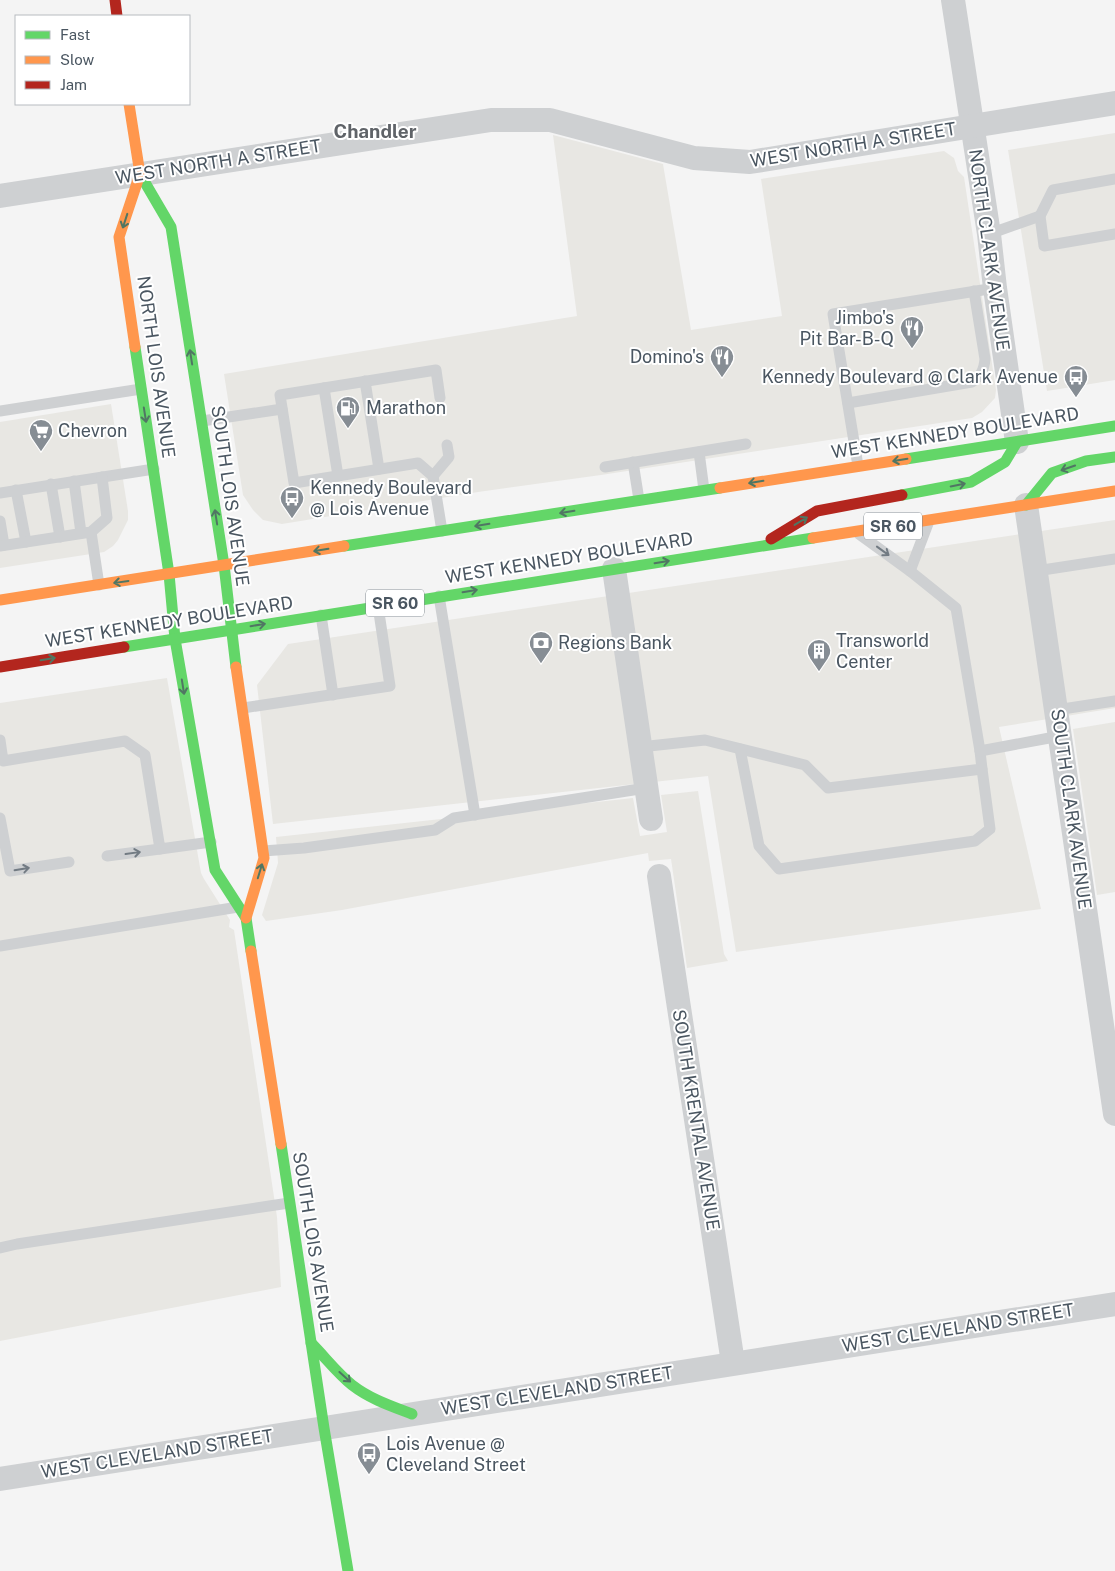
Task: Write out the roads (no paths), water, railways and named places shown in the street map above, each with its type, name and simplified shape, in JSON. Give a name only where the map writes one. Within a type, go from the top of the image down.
[{"type":"main road","points":[[115,0],[117,15]]},
{"type":"main road","name":"NORTH LOIS AVENUE","points":[[130,105],[140,174],[119,237],[169,574],[176,639]]},
{"type":"main road","name":"SOUTH LOIS AVENUE","points":[[140,174],[171,227],[224,565],[231,629],[264,858],[246,918]]},
{"type":"main road","name":"WEST KENNEDY BOULEVARD","points":[[0,600],[1115,426]]},
{"type":"main road","points":[[759,546],[817,511],[971,482],[1005,462],[1017,442]]},
{"type":"main road","points":[[1026,505],[1052,473],[1086,461],[1115,457]]},
{"type":"main road","name":"WEST KENNEDY BOULEVARD","points":[[0,667],[439,596],[1115,491]]},
{"type":"main road","name":"SOUTH LOIS AVENUE","points":[[176,639],[215,870],[246,918],[324,1428],[348,1571]]},
{"type":"main road","points":[[311,1342],[341,1375],[358,1389],[376,1399],[412,1414]]},
{"type":"street","name":"NORTH CLARK AVENUE","points":[[953,0],[988,234],[984,290],[1017,442]]},
{"type":"street","name":"WEST NORTH A STREET","points":[[0,196],[491,120],[550,120],[694,158],[750,162],[1115,103]]},
{"type":"street","name":"SOUTH CLARK AVENUE","points":[[1026,505],[1115,1114]]},
{"type":"street","points":[[614,569],[651,819]]},
{"type":"street","name":"SOUTH KRENTAL AVENUE","points":[[660,876],[733,1363]]},
{"type":"street","name":"WEST CLEVELAND STREET","points":[[0,1480],[1115,1304]]},
{"type":"lane","points":[[1115,179],[1053,190],[1040,216],[1044,246],[1115,234]]},
{"type":"lane","points":[[988,234],[1040,216]]},
{"type":"lane","points":[[848,403],[972,382],[980,376],[986,360],[984,290],[833,314],[858,466]]},
{"type":"lane","points":[[440,398],[436,370],[280,395],[294,483],[418,463],[433,476],[442,531]]},
{"type":"lane","points":[[365,381],[379,469]]},
{"type":"lane","points":[[324,388],[338,476]]},
{"type":"lane","points":[[0,411],[141,389]]},
{"type":"lane","points":[[202,421],[282,409]]},
{"type":"lane","points":[[605,467],[746,444]]},
{"type":"lane","points":[[433,476],[449,457],[447,445]]},
{"type":"lane","points":[[699,452],[704,491]]},
{"type":"lane","points":[[633,462],[639,500]]},
{"type":"lane","points":[[0,492],[154,469]]},
{"type":"lane","points":[[0,521],[2,546],[86,533],[106,518],[102,477]]},
{"type":"lane","points":[[74,481],[99,585]]},
{"type":"lane","points":[[51,484],[60,537]]},
{"type":"lane","points":[[16,490],[26,542]]},
{"type":"lane","points":[[910,571],[930,520]]},
{"type":"lane","points":[[740,749],[759,846],[779,869],[974,841],[990,829],[980,751],[956,608],[910,571],[855,532]]},
{"type":"lane","points":[[1036,571],[1115,559]]},
{"type":"lane","points":[[439,596],[475,815]]},
{"type":"lane","points":[[242,708],[390,686],[378,606]]},
{"type":"lane","points":[[321,615],[333,695]]},
{"type":"lane","points":[[1056,710],[1115,702]]},
{"type":"lane","points":[[980,751],[1060,736]]},
{"type":"lane","points":[[0,740],[2,763],[125,741],[145,755],[160,849]]},
{"type":"lane","points":[[640,747],[705,740],[806,765],[828,788],[982,769]]},
{"type":"lane","points":[[263,851],[304,848],[435,830],[454,818],[646,788]]},
{"type":"lane","points":[[0,818],[10,871],[69,862]]},
{"type":"lane","points":[[107,856],[210,842]]},
{"type":"lane","points":[[0,946],[239,907]]},
{"type":"lane","points":[[0,1248],[289,1203]]},
{"type":"place","name":"Jimbo's Pit Bar-B-Q","points":[[912,349]]},
{"type":"place","name":"Domino's","points":[[722,378]]},
{"type":"place","name":"Kennedy Boulevard @ Clark Avenue","points":[[1076,398]]},
{"type":"place","name":"Marathon","points":[[348,429]]},
{"type":"place","name":"Chevron","points":[[41,452]]},
{"type":"place","name":"Kennedy Boulevard @ Lois Avenue","points":[[292,519]]},
{"type":"place","name":"Regions Bank","points":[[541,664]]},
{"type":"place","name":"Transworld Center","points":[[819,672]]},
{"type":"place","name":"Lois Avenue @ Cleveland Street","points":[[369,1475]]},
{"type":"district","name":"Chandler","points":[[375,131]]}]
